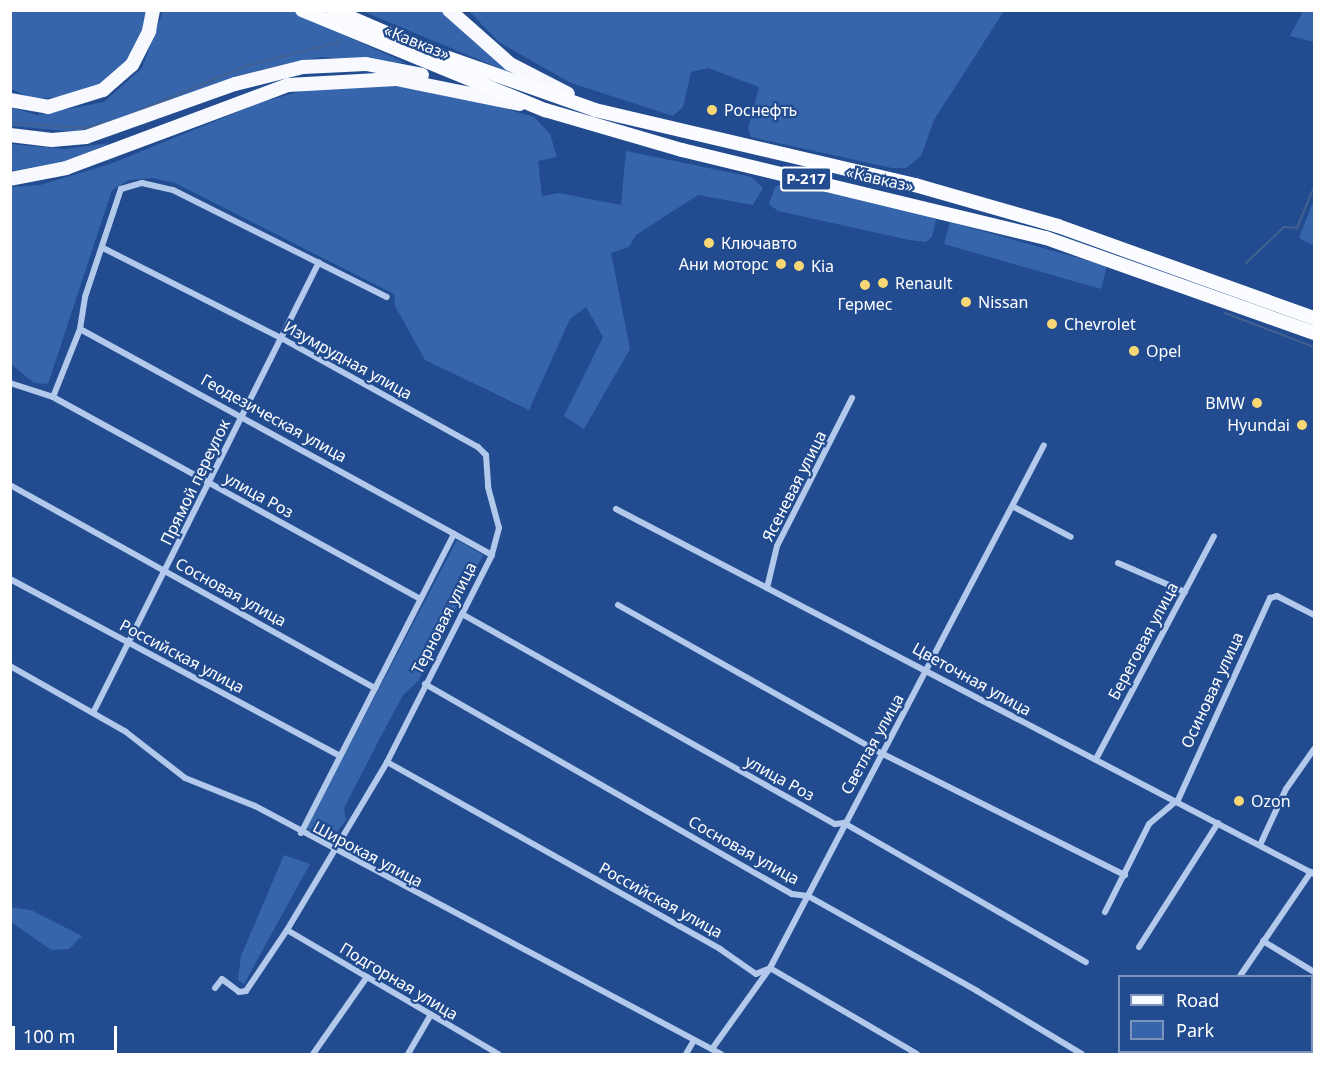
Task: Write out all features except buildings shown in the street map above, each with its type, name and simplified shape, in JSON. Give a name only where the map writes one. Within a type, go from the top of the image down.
[{"type":"highway","name":"«Кавказ»","points":[[302,10],[545,110],[693,153],[1001,225],[1119,261],[1314,333]]},
{"type":"highway","name":"«Кавказ»","points":[[333,10],[521,86],[637,121],[994,207],[1143,254],[1314,318]]},
{"type":"highway","points":[[781,155],[902,190],[896,194],[828,184]]},
{"type":"highway","points":[[994,207],[939,195],[934,199],[939,205],[1001,225]]},
{"type":"main road","points":[[10,100],[48,107],[103,90],[137,57],[153,10]]},
{"type":"main road","points":[[449,10],[485,46],[535,79],[637,121]]},
{"type":"main road","points":[[10,135],[52,140],[86,137],[236,84],[333,64],[397,68],[545,110]]},
{"type":"main road","points":[[10,179],[66,168],[258,93],[300,83],[396,79],[545,110]]},
{"type":"street","points":[[53,397],[80,329],[121,189],[142,183],[173,190],[387,297]]},
{"type":"street","name":"Изумрудная улица","points":[[103,248],[283,339],[486,455],[488,487],[499,528],[492,555]]},
{"type":"street","name":"Прямой переулок","points":[[93,713],[283,339],[319,262]]},
{"type":"street","name":"Геодезическая улица","points":[[80,329],[243,415],[454,534]]},
{"type":"street","name":"улица Роз","points":[[10,383],[53,397],[420,599]]},
{"type":"street","name":"Ясеневая улица","points":[[767,588],[777,546],[852,398]]},
{"type":"street","name":"Светлая улица","points":[[712,1049],[770,968],[881,753],[930,669],[1044,445]]},
{"type":"street","name":"Сосновая улица","points":[[10,484],[375,688]]},
{"type":"street","points":[[1014,507],[1071,537]]},
{"type":"street","name":"Цветочная улица","points":[[616,509],[767,588],[930,669],[947,684],[1178,800],[1313,873]]},
{"type":"street","name":"Терновая улица","points":[[215,988],[222,979],[239,992],[246,991],[287,930],[335,853],[387,762],[492,555],[454,534],[301,833]]},
{"type":"street","name":"Береговая улица","points":[[1096,759],[1214,536]]},
{"type":"street","points":[[1118,563],[1185,592]]},
{"type":"street","name":"Российская улица","points":[[10,579],[340,756]]},
{"type":"street","name":"Осиновая улица","points":[[1178,800],[1270,598],[1277,596],[1314,615]]},
{"type":"street","points":[[618,605],[881,753],[1125,875]]},
{"type":"street","name":"улица Роз","points":[[462,614],[835,824],[844,823],[1086,962]]},
{"type":"street","name":"Широкая улица","points":[[10,666],[126,732],[185,778],[255,807],[335,853],[693,1042],[721,1054]]},
{"type":"street","name":"Сосновая улица","points":[[425,684],[792,894],[808,896],[1082,1054]]},
{"type":"street","points":[[1260,845],[1286,789],[1314,749]]},
{"type":"street","name":"Российская улица","points":[[387,762],[720,949],[756,974],[770,968],[917,1054]]},
{"type":"street","points":[[1105,912],[1149,824],[1178,800]]},
{"type":"street","points":[[1139,947],[1218,823]]},
{"type":"street","points":[[1241,975],[1313,873]]},
{"type":"street","name":"Подгорная улица","points":[[287,930],[498,1054]]},
{"type":"street","points":[[1263,941],[1314,972]]},
{"type":"street","points":[[313,1054],[367,977]]},
{"type":"street","points":[[408,1054],[430,1016]]},
{"type":"street","points":[[686,1054],[693,1042]]},
{"type":"green space","points":[[10,11],[150,11],[132,61],[108,81],[82,95],[34,99],[11,89]]},
{"type":"green space","points":[[163,11],[291,11],[406,63],[321,57],[260,70],[78,132],[11,126],[10,107],[37,115],[104,102],[142,68]]},
{"type":"green space","points":[[362,11],[442,11],[475,43],[525,79]]},
{"type":"green space","points":[[469,11],[1004,11],[934,120],[921,156],[906,168],[892,168],[751,137],[748,128],[759,87],[708,68],[691,72],[683,107],[673,116],[571,83],[499,42]]},
{"type":"green space","points":[[1303,11],[1314,11],[1314,42],[1290,36]]},
{"type":"green space","points":[[384,85],[452,93],[534,117],[550,134],[557,157],[538,161],[542,196],[559,193],[621,205],[626,151],[752,177],[763,188],[753,205],[698,195],[636,235],[629,247],[611,253],[630,349],[584,429],[564,416],[603,337],[586,307],[570,319],[529,410],[425,360],[395,306],[394,294],[175,183],[152,178],[129,180],[112,190],[48,384],[34,383],[11,364],[11,187],[40,185],[110,164],[262,102],[305,90]]},
{"type":"green space","points":[[110,143],[71,160],[11,171],[11,144],[64,149]]},
{"type":"green space","points":[[782,184],[916,209],[936,220],[932,237],[926,242],[909,240],[778,211],[769,204],[775,187]]},
{"type":"green space","points":[[1314,199],[1314,246],[1299,238]]},
{"type":"green space","points":[[950,222],[1107,266],[1101,289],[944,244]]},
{"type":"green space","points":[[457,540],[483,555],[419,680],[403,695],[344,808],[346,820],[331,840],[306,828]]},
{"type":"green space","points":[[284,855],[310,864],[244,984],[238,980],[241,956]]},
{"type":"green space","points":[[10,907],[31,910],[82,936],[69,949],[51,950],[11,922]]},
{"type":"waterway","points":[[133,113],[246,66],[339,42]]},
{"type":"waterway","points":[[10,123],[84,128],[117,119]]},
{"type":"waterway","points":[[1246,263],[1284,227],[1297,228],[1314,187]]},
{"type":"waterway","points":[[1225,313],[1314,347]]},
{"type":"place","name":"Роснефть","points":[[712,110]]},
{"type":"place","name":"Ключавто","points":[[709,243]]},
{"type":"place","name":"Ани моторс","points":[[781,264]]},
{"type":"place","name":"Kia","points":[[799,266]]},
{"type":"place","name":"Renault","points":[[883,283]]},
{"type":"place","name":"Гермес","points":[[865,285]]},
{"type":"place","name":"Nissan","points":[[966,302]]},
{"type":"place","name":"Chevrolet","points":[[1052,324]]},
{"type":"place","name":"Opel","points":[[1134,351]]},
{"type":"place","name":"BMW","points":[[1257,403]]},
{"type":"place","name":"Hyundai","points":[[1302,425]]},
{"type":"place","name":"Ozon","points":[[1239,801]]}]
